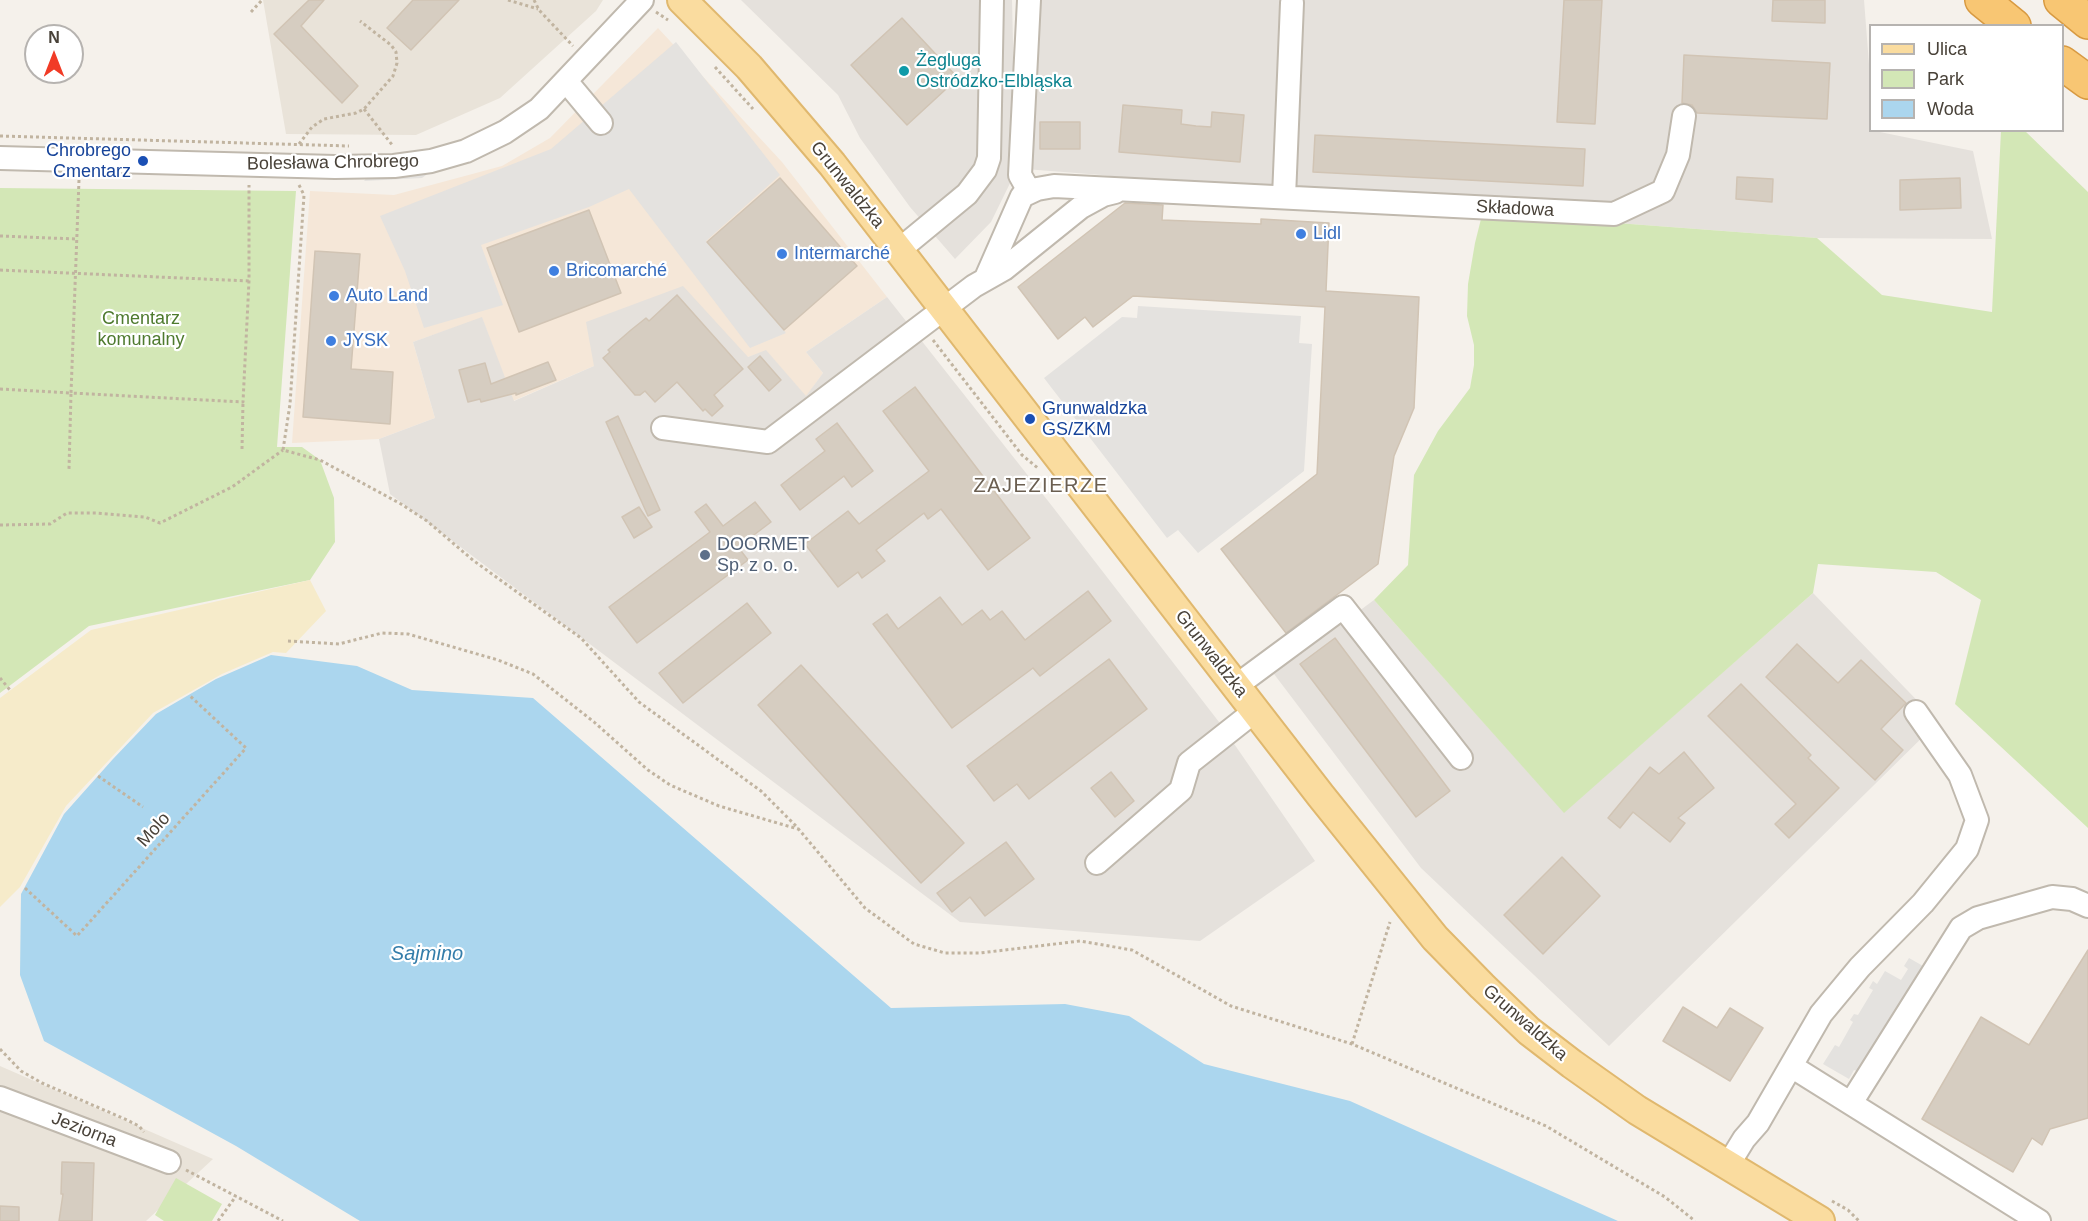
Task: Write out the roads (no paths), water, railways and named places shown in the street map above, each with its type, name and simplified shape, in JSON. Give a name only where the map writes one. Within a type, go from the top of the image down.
[{"type":"highway","points":[[1982,0],[2012,24]]},
{"type":"highway","points":[[2061,0],[2088,22]]},
{"type":"highway","points":[[2064,64],[2088,82]]},
{"type":"main road","name":"Grunwaldzka","points":[[682,0],[748,67],[784,108],[898,250],[1255,711],[1435,938],[1529,1031],[1637,1110],[1728,1165],[1825,1210]]},
{"type":"street","name":"Bolesława Chrobrego","points":[[0,158],[335,167],[394,166],[431,161],[466,151],[505,132],[539,109],[642,0]]},
{"type":"street","points":[[898,250],[967,194],[985,170],[988,158],[992,0]]},
{"type":"street","points":[[1029,0],[1020,175],[1033,190]]},
{"type":"street","points":[[1284,197],[1292,3]]},
{"type":"street","points":[[566,81],[601,123]]},
{"type":"street","name":"Składowa","points":[[1033,190],[1054,186],[1614,214],[1663,191],[1678,155],[1684,116]]},
{"type":"street","points":[[988,158],[1033,190],[1048,195],[1055,204],[1059,224]]},
{"type":"street","name":"Składowa","points":[[663,428],[768,442],[986,278],[1004,269],[1081,207],[1103,195],[1125,189]]},
{"type":"street","points":[[986,278],[1022,196],[1033,190]]},
{"type":"street","points":[[1011,218],[1022,233],[1039,240]]},
{"type":"street","points":[[1236,686],[1342,607],[1461,758]]},
{"type":"street","points":[[1097,863],[1181,790],[1189,763],[1255,711]]},
{"type":"street","points":[[1728,1165],[1744,1139],[1758,1123],[1828,1006],[1860,967],[1923,903],[1967,849],[1977,820],[1960,775],[1916,712]]},
{"type":"street","points":[[1851,1103],[1961,928],[1978,918],[2052,897],[2072,899],[2088,906]]},
{"type":"street","points":[[1791,1066],[2039,1221]]},
{"type":"street","name":"Jeziorna","points":[[0,1098],[169,1162]]},
{"type":"water","name":"Sajmino","points":[[271,655],[357,666],[412,690],[533,698],[891,1008],[1065,1004],[1129,1016],[1204,1064],[1350,1101],[1618,1221],[360,1221],[236,1146],[44,1041],[20,975],[21,894],[64,814],[156,714],[216,679]]},
{"type":"place","name":"Żegluga Ostródzko-Elbląska","points":[[904,71]]},
{"type":"place","name":"Chrobrego Cmentarz","points":[[143,161]]},
{"type":"place","name":"Lidl","points":[[1301,234]]},
{"type":"place","name":"Intermarché","points":[[782,254]]},
{"type":"place","name":"Bricomarché","points":[[554,271]]},
{"type":"place","name":"Auto Land","points":[[334,296]]},
{"type":"place","name":"JYSK","points":[[331,341]]},
{"type":"place","name":"Grunwaldzka GS/ZKM","points":[[1030,419]]},
{"type":"place","name":"DOORMET Sp. z o. o.","points":[[705,555]]},
{"type":"district","name":"ZAJEZIERZE","points":[[1041,486]]},
{"type":"park label","name":"Cmentarz komunalny","points":[[141,329]]}]
